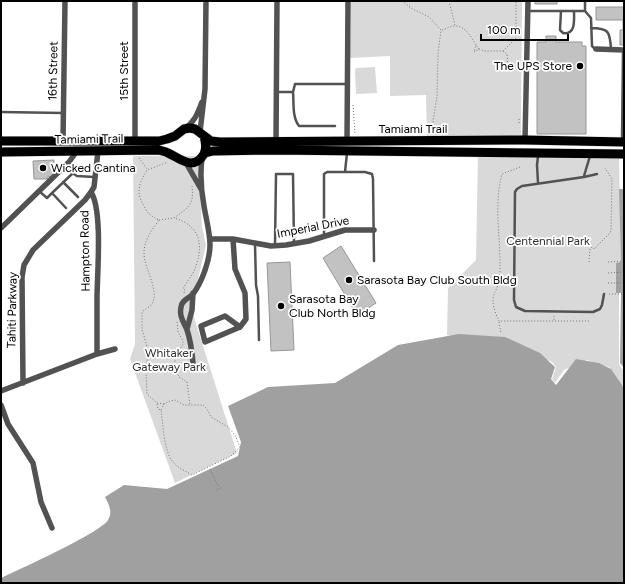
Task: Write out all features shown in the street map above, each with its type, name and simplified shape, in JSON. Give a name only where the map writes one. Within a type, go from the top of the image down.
[{"type":"main road","name":"Tamiami Trail","points":[[1,141],[159,140],[175,136],[184,129],[190,128],[212,141],[220,142],[525,140],[623,142]]},
{"type":"main road","points":[[202,134],[206,147],[203,155]]},
{"type":"main road","points":[[175,136],[172,146],[176,157]]},
{"type":"main road","points":[[436,151],[453,146],[521,147],[523,146],[525,140]]},
{"type":"main road","points":[[1,147],[23,146],[53,141]]},
{"type":"main road","points":[[98,151],[105,145],[129,145],[135,141]]},
{"type":"main road","points":[[538,153],[541,150],[550,147],[589,146],[612,142]]},
{"type":"main road","name":"Tamiami Trail","points":[[1,152],[159,150],[167,152],[186,163],[197,161],[203,155],[213,151],[436,151],[624,154]]},
{"type":"street","name":"16th Street","points":[[63,141],[65,1]]},
{"type":"street","name":"15th Street","points":[[135,141],[136,1]]},
{"type":"street","points":[[202,134],[206,1]]},
{"type":"street","points":[[276,141],[277,1]]},
{"type":"street","points":[[347,140],[348,1]]},
{"type":"street","points":[[525,140],[528,1]]},
{"type":"street","points":[[596,49],[623,50]]},
{"type":"street","points":[[184,129],[190,125],[196,117],[204,96]]},
{"type":"street","points":[[1,228],[63,167],[77,151]]},
{"type":"street","name":"Hampton Road","points":[[97,354],[98,230],[96,207],[94,197],[91,192],[94,187],[98,151]]},
{"type":"street","points":[[193,363],[192,347],[187,329],[181,318],[181,306],[193,293],[207,266],[210,240],[200,171],[203,155]]},
{"type":"street","points":[[186,163],[202,191]]},
{"type":"street","name":"Tahiti Parkway","points":[[23,382],[22,290],[24,264],[33,250],[85,200],[91,192]]},
{"type":"street","name":"Imperial Drive","points":[[210,240],[233,239],[255,244],[275,246],[294,244],[345,230],[374,230]]},
{"type":"street","points":[[233,239],[235,268],[245,293],[246,319],[240,327],[205,342],[201,326],[225,316],[240,327]]},
{"type":"street","points":[[187,329],[192,310],[193,293]]},
{"type":"street","points":[[1,391],[97,354],[115,349]]},
{"type":"street","points":[[1,405],[8,424],[33,463],[41,502],[52,528]]},
{"type":"lane","points":[[585,1],[585,11],[591,18],[592,46],[596,49]]},
{"type":"lane","points":[[527,11],[585,11]]},
{"type":"lane","points":[[560,11],[560,30],[566,34],[573,30],[574,11]]},
{"type":"lane","points":[[591,28],[603,28],[608,32],[611,50]]},
{"type":"lane","points":[[623,50],[623,142]]},
{"type":"lane","points":[[335,126],[299,126],[295,121],[294,116],[293,87],[297,84],[347,84]]},
{"type":"lane","points":[[276,92],[293,92]]},
{"type":"lane","points":[[1,112],[64,113]]},
{"type":"lane","points":[[345,172],[347,151]]},
{"type":"lane","points":[[538,153],[538,183]]},
{"type":"lane","points":[[584,177],[592,153]]},
{"type":"lane","points":[[63,167],[77,176],[95,177]]},
{"type":"lane","points":[[324,236],[324,174],[327,172],[366,172],[372,174],[374,261]]},
{"type":"lane","points":[[39,191],[47,198],[73,173]]},
{"type":"lane","points":[[275,246],[276,174],[293,174],[294,244]]},
{"type":"lane","points":[[597,174],[522,186],[517,188],[514,192],[514,302],[516,307],[522,311],[597,311],[602,305],[604,294]]},
{"type":"lane","points":[[63,182],[78,197]]},
{"type":"lane","points":[[52,193],[66,208]]},
{"type":"lane","points":[[255,244],[259,340]]},
{"type":"path","points":[[402,1],[411,8],[429,17],[442,30]]},
{"type":"path","points":[[449,1],[455,26]]},
{"type":"path","points":[[503,51],[516,38],[516,1]]},
{"type":"path","points":[[442,30],[453,26],[465,29],[479,49],[484,51],[503,51],[507,54],[508,69]]},
{"type":"path","points":[[435,136],[434,121],[437,96],[438,54],[442,30]]},
{"type":"path","points":[[476,45],[474,52],[479,49]]},
{"type":"path","points":[[519,119],[519,128]]},
{"type":"path","points":[[139,158],[147,170]]},
{"type":"path","points":[[168,162],[147,170],[140,183],[138,194],[148,213],[159,220],[174,218],[184,221],[192,226],[196,232],[200,242],[199,254],[193,273],[183,289],[185,290],[184,295]]},
{"type":"path","points":[[501,333],[493,301],[494,292],[498,285],[500,263],[498,230],[499,184],[502,174],[520,167]]},
{"type":"path","points":[[590,262],[590,249],[592,247],[594,249],[610,233],[611,230],[612,180],[604,168]]},
{"type":"path","points":[[174,218],[182,213],[190,204],[193,198],[192,182]]},
{"type":"path","points":[[157,403],[164,404],[174,400],[184,405],[205,406],[211,417],[228,427],[235,435],[240,447],[231,456],[192,475],[181,469],[172,462],[164,438],[161,410],[158,408],[157,403],[147,394],[146,372],[148,350],[142,329],[142,312],[152,304],[155,293],[144,254],[148,236],[159,220]]},
{"type":"path","points":[[608,262],[624,261]]},
{"type":"path","points":[[608,273],[624,272]]},
{"type":"path","points":[[608,283],[624,283]]},
{"type":"path","points":[[609,294],[624,294]]},
{"type":"path","points":[[554,312],[554,321]]},
{"type":"path","points":[[176,320],[178,332],[183,344],[176,356],[174,366],[179,377],[188,382],[190,405]]},
{"type":"path","points":[[499,321],[588,321]]},
{"type":"path","points":[[161,410],[164,404]]},
{"type":"path","points":[[210,469],[219,488]]},
{"type":"path","points":[[217,490],[222,487]]},
{"type":"green space","points":[[351,1],[522,1],[521,137],[427,137],[426,95],[390,96],[390,56],[350,58]]},
{"type":"green space","points":[[375,67],[377,93],[356,94],[356,68]]},
{"type":"green space","name":"Centennial Park","points":[[478,154],[619,157],[621,263],[616,263],[616,293],[619,293],[619,364],[624,372],[624,387],[617,381],[609,367],[587,360],[564,370],[555,383],[552,379],[556,367],[552,362],[540,356],[447,335],[448,288],[476,260]]},
{"type":"green space","name":"Whitaker Gateway Park","points":[[133,156],[198,156],[202,227],[206,245],[191,308],[237,453],[175,483],[130,359],[135,344]]},
{"type":"shaded area","points":[[619,189],[624,189],[624,368],[620,363],[621,293],[616,293],[616,263],[621,262]]},
{"type":"shaded area","points":[[459,334],[505,337],[540,353],[555,367],[551,379],[556,385],[576,359],[599,363],[611,369],[624,388],[624,583],[1,583],[1,578],[76,542],[102,526],[108,520],[110,514],[109,506],[105,497],[124,485],[167,489],[238,456],[241,442],[228,406],[268,387],[335,383],[398,345]]},
{"type":"building","points":[[535,1],[557,1],[557,4],[535,4]]},
{"type":"building","points":[[596,7],[624,7],[624,45],[620,45],[620,30],[623,30],[623,20],[596,20]]},
{"type":"building","points":[[546,36],[556,36],[556,42],[582,42],[582,46],[586,46],[586,134],[537,134],[537,42],[546,42]]},
{"type":"building","name":"Wicked Cantina","points":[[54,160],[54,163],[52,163],[54,165],[54,173],[51,177],[48,176],[48,179],[34,179],[33,161]]},
{"type":"building","name":"Sarasota Bay Club South Bldg","points":[[341,246],[376,303],[357,315],[323,258]]},
{"type":"building","name":"Sarasota Bay Club North Bldg","points":[[290,262],[294,350],[271,351],[267,263]]},
{"type":"place","name":"The UPS Store","points":[[580,66]]},
{"type":"place","name":"Wicked Cantina","points":[[43,168]]},
{"type":"place","name":"Sarasota Bay Club South Bldg","points":[[349,280]]},
{"type":"place","name":"Sarasota Bay Club North Bldg","points":[[281,306]]}]
